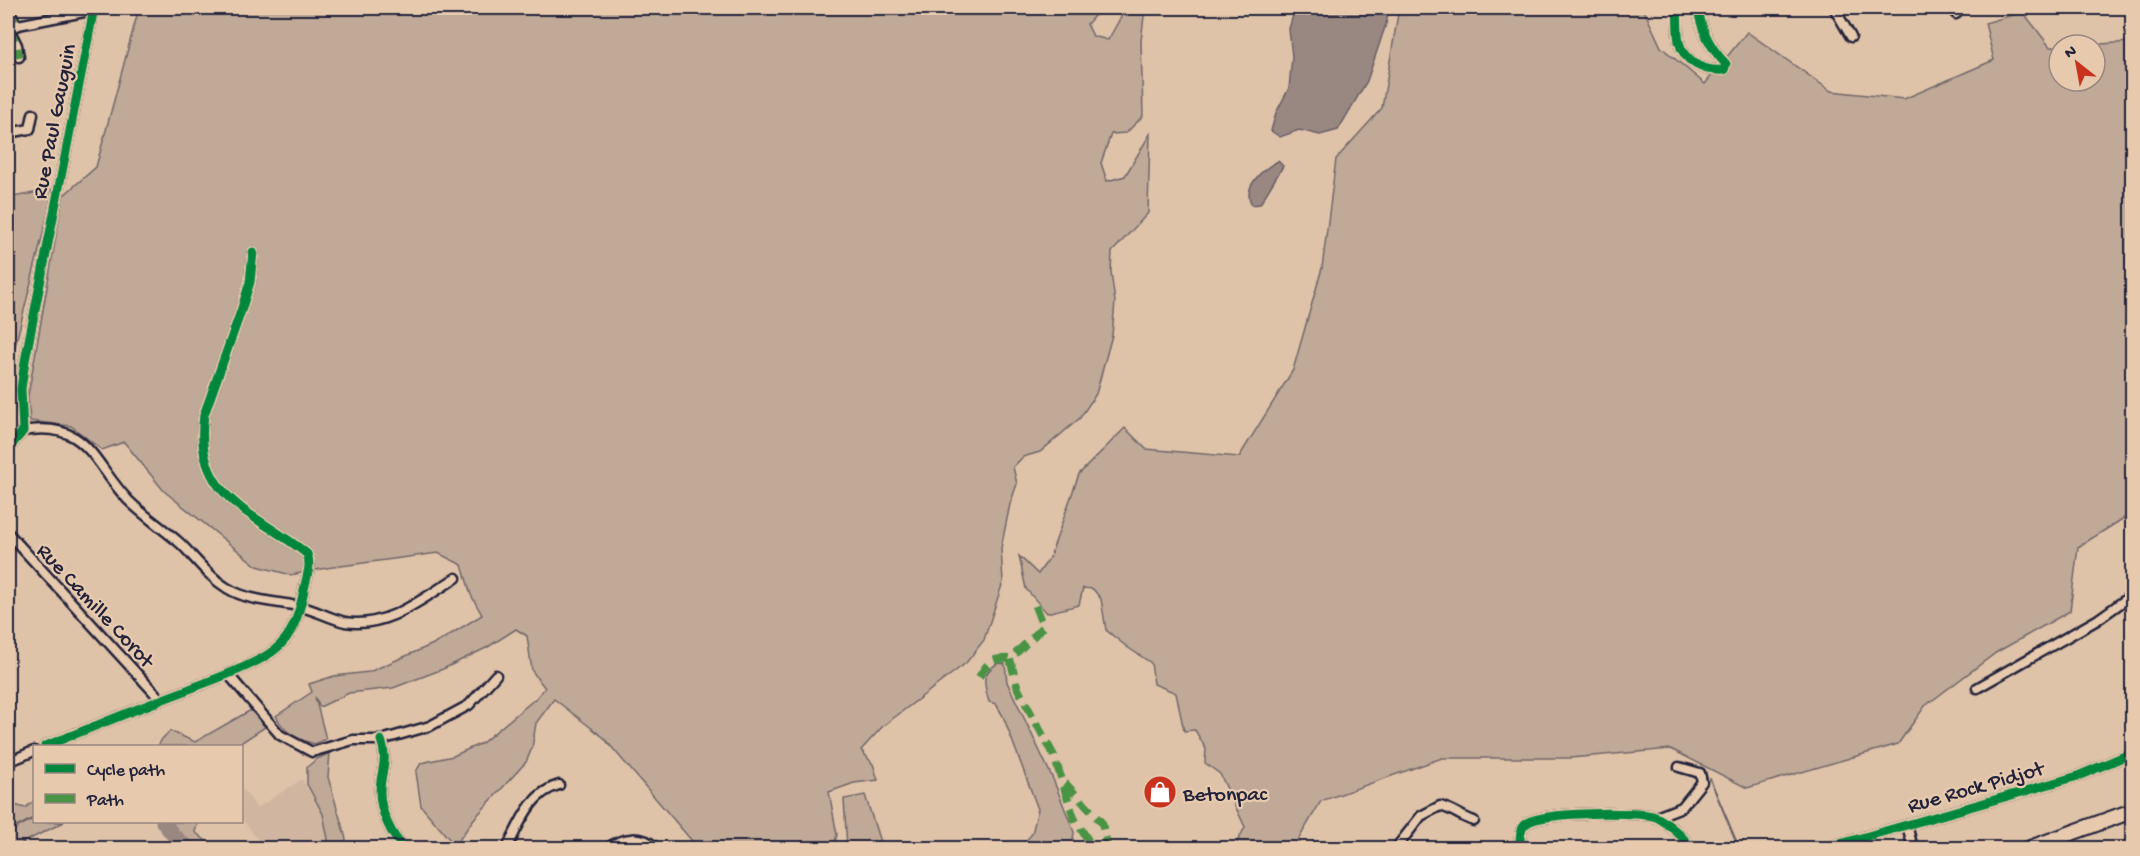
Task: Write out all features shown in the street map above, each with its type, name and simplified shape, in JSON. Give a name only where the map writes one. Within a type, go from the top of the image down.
[{"type":"main road","points":[[2030,849],[2133,810]]},
{"type":"street","points":[[8,8],[20,57]]},
{"type":"street","points":[[1677,8],[1679,42],[1690,60],[1711,72],[1724,70],[1726,64],[1709,43],[1698,8]]},
{"type":"street","points":[[1834,8],[1851,37]]},
{"type":"street","points":[[11,27],[94,9]]},
{"type":"street","name":"Rue Paul Gauguin","points":[[22,431],[21,389],[24,362],[94,9]]},
{"type":"street","name":"Rue Paul Gauguin","points":[[8,133],[30,129],[33,114]]},
{"type":"street","points":[[50,745],[228,674],[269,654],[280,646],[293,628],[309,568],[310,561],[307,554],[225,495],[208,468],[201,432],[204,415],[250,282],[253,252]]},
{"type":"street","points":[[8,449],[22,431],[37,429],[59,431],[73,436],[86,445],[127,499],[177,541],[211,576],[227,588],[254,599],[300,606],[329,618],[362,623],[397,614],[456,578]]},
{"type":"street","name":"Rue Camille Corot","points":[[8,533],[161,700]]},
{"type":"street","points":[[1977,688],[2097,621],[2133,595]]},
{"type":"street","points":[[228,674],[280,735],[303,748],[317,751],[353,740],[381,740],[430,726],[469,705],[496,675]]},
{"type":"street","points":[[381,740],[385,752],[380,794],[385,816],[400,847]]},
{"type":"street","points":[[8,762],[33,751]]},
{"type":"street","name":"Rue Rock Pidjot","points":[[1826,849],[2078,776],[2133,753]]},
{"type":"street","points":[[1520,849],[1519,835],[1526,823],[1538,817],[1564,814],[1621,814],[1656,817],[1682,807],[1702,782],[1700,773],[1697,771],[1679,767]]},
{"type":"street","points":[[507,849],[534,800],[549,788],[559,785]]},
{"type":"street","points":[[1396,849],[1421,816],[1440,806],[1450,808],[1462,818],[1474,821]]},
{"type":"street","points":[[1656,817],[1681,836],[1690,849]]},
{"type":"street","name":"Rue Rock Pidjot","points":[[1907,825],[1913,849]]},
{"type":"street","points":[[608,849],[626,838],[644,840],[656,849]]},
{"type":"shaded area","points":[[139,8],[1101,8],[1087,24],[1093,36],[1108,40],[1126,8],[1145,8],[1141,41],[1143,116],[1126,133],[1111,134],[1101,163],[1107,181],[1125,176],[1150,134],[1148,213],[1112,252],[1111,272],[1115,302],[1112,335],[1096,394],[1080,418],[1040,452],[1023,457],[1013,467],[1017,484],[1010,504],[1001,548],[1003,582],[984,640],[966,663],[883,726],[861,750],[873,764],[878,780],[854,783],[829,792],[837,835],[833,848],[698,848],[603,737],[554,699],[536,723],[532,748],[526,762],[473,820],[455,846],[421,806],[416,772],[421,763],[453,756],[482,743],[545,688],[532,671],[527,636],[516,629],[488,647],[443,669],[393,688],[349,693],[320,707],[315,697],[326,739],[315,744],[292,735],[276,716],[312,692],[309,684],[334,676],[369,672],[438,642],[482,615],[471,595],[462,565],[438,553],[291,575],[257,566],[164,491],[124,442],[102,450],[71,426],[30,421],[28,396],[63,196],[96,167]]},
{"type":"shaded area","points":[[1295,8],[1389,8],[1367,81],[1338,130],[1320,135],[1299,130],[1280,137],[1271,131],[1276,113],[1289,88],[1292,57],[1289,29]]},
{"type":"shaded area","points":[[1399,8],[1643,8],[1661,47],[1705,84],[1747,32],[1831,91],[1904,99],[1994,60],[1985,23],[2023,12],[2047,43],[2047,93],[2107,93],[2107,44],[2132,42],[2132,513],[2078,547],[2070,611],[1997,652],[1925,706],[1898,744],[1747,788],[1671,749],[1570,758],[1442,758],[1321,801],[1298,840],[1301,848],[1234,848],[1245,827],[1220,774],[1205,763],[1206,749],[1195,730],[1184,731],[1176,693],[1154,684],[1151,663],[1106,630],[1101,599],[1093,589],[1083,588],[1079,605],[1047,613],[1026,589],[1019,556],[1038,574],[1050,557],[1079,474],[1125,428],[1146,449],[1239,457],[1293,370],[1322,268],[1336,159],[1382,108]]},
{"type":"shaded area","points":[[1278,161],[1283,166],[1260,204],[1252,205],[1249,198],[1251,185],[1260,174]]},
{"type":"shaded area","points":[[54,189],[10,367],[8,367],[8,198]]},
{"type":"shaded area","points":[[998,663],[1005,664],[1007,682],[1053,779],[1074,832],[1072,848],[1019,848],[1032,834],[1038,809],[1003,716],[996,704],[989,702],[987,696],[986,675]]},
{"type":"shaded area","points":[[251,710],[265,727],[238,745],[159,745],[170,731],[195,742]]},
{"type":"shaded area","points":[[330,753],[328,777],[346,839],[343,848],[327,848],[328,839],[323,814],[307,784],[307,767]]},
{"type":"shaded area","points":[[302,779],[323,814],[328,839],[327,848],[264,848],[243,820],[243,790],[257,808]]},
{"type":"shaded area","points":[[865,795],[882,848],[847,848],[844,799]]},
{"type":"shaded area","points":[[33,802],[33,823],[62,823],[22,843],[21,848],[8,848],[8,803],[25,808]]},
{"type":"shaded area","points":[[158,823],[198,823],[195,832],[215,848],[177,848]]},
{"type":"waterway","points":[[1710,779],[1739,848]]},
{"type":"waterway","points":[[8,832],[33,819]]},
{"type":"waterway","points":[[164,823],[188,848]]},
{"type":"marked path","points":[[8,8],[17,26]]},
{"type":"marked path","points":[[8,27],[17,45],[19,57]]},
{"type":"marked path","points":[[1035,606],[1043,627],[1010,659],[1018,689],[1054,756],[1074,818],[1093,848]]},
{"type":"marked path","points":[[979,677],[991,662],[998,659],[1010,659]]},
{"type":"marked path","points":[[1065,783],[1102,823],[1108,848]]},
{"type":"cycle path","points":[[8,449],[23,431],[21,389],[25,361],[94,8]]},
{"type":"cycle path","points":[[1677,8],[1679,42],[1685,56],[1703,68],[1724,70],[1726,64],[1708,39],[1698,8]]},
{"type":"cycle path","points":[[48,745],[249,665],[281,644],[296,619],[308,572],[307,554],[231,500],[218,484],[208,466],[203,443],[204,415],[250,282],[253,252]]},
{"type":"cycle path","points":[[381,740],[384,754],[380,785],[382,807],[387,823],[405,848]]},
{"type":"cycle path","points":[[1826,848],[2078,776],[2132,753]]},
{"type":"cycle path","points":[[1520,848],[1520,834],[1523,828],[1527,823],[1536,819],[1611,813],[1656,817],[1685,840],[1690,848]]},
{"type":"place","name":"Betonpac","points":[[1160,792]]}]
